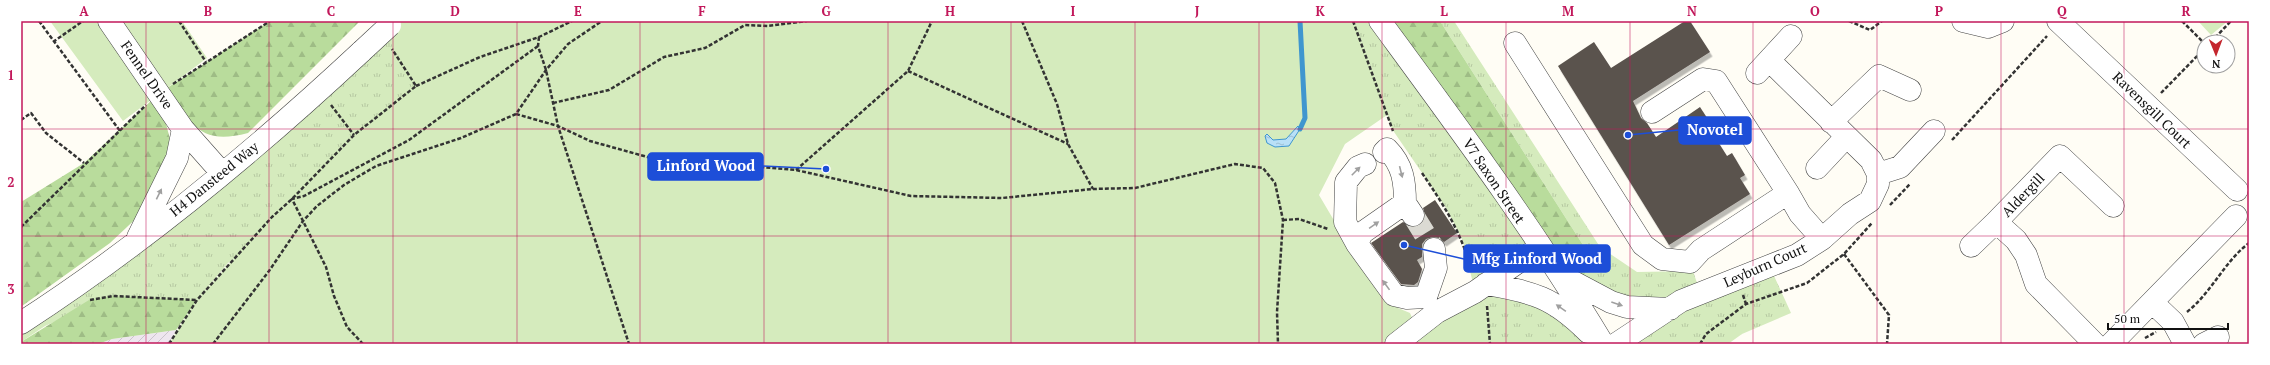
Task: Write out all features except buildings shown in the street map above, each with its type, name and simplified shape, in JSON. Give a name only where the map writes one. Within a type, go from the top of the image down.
[{"type":"street","name":"Fennel Drive","points":[[109,21],[160,93],[183,129],[222,174]]},
{"type":"street","name":"V7 Saxon Street","points":[[1380,21],[1458,127],[1558,273],[1602,344]]},
{"type":"street","points":[[1963,21],[1988,26],[2003,21]]},
{"type":"street","name":"H4 Dansteed Way","points":[[21,323],[109,263],[222,174],[320,90],[392,23]]},
{"type":"street","name":"Ravensgill Court","points":[[2063,25],[2148,106],[2243,188]]},
{"type":"street","points":[[1791,36],[1763,66],[1831,122],[1871,160],[1878,174],[1900,167],[1934,131]]},
{"type":"street","points":[[1514,43],[1643,245],[1662,259],[1690,262]]},
{"type":"street","points":[[1831,122],[1879,76],[1910,90]]},
{"type":"street","points":[[1652,112],[1703,79],[1716,80],[1800,214],[1822,239]]},
{"type":"street","points":[[136,242],[177,158],[183,129]]},
{"type":"street","points":[[1816,168],[1846,137]]},
{"type":"street","points":[[1357,244],[1362,234],[1409,209],[1398,160],[1387,149],[1390,144]]},
{"type":"street","name":"Aldergill","points":[[2096,344],[2036,284],[2026,255],[2016,240],[1996,222],[2060,156],[2113,206]]},
{"type":"street","points":[[1365,164],[1358,167],[1346,182],[1345,222],[1357,244],[1394,295],[1432,304]]},
{"type":"street","name":"Leyburn Court","points":[[1616,344],[1670,308],[1700,292],[1796,255],[1822,239],[1850,214],[1870,201],[1878,184],[1878,174]]},
{"type":"street","points":[[2111,344],[2243,218],[2231,206],[2233,195],[2243,188]]},
{"type":"street","points":[[1690,262],[1701,250],[1788,193]]},
{"type":"street","points":[[1971,246],[1996,222]]},
{"type":"street","points":[[1396,344],[1432,304],[1480,288],[1540,247]]},
{"type":"street","points":[[1432,304],[1436,268],[1434,249]]},
{"type":"street","points":[[1690,262],[1700,292]]},
{"type":"street","name":"Leyburn Court","points":[[1558,273],[1611,302],[1627,307],[1670,308]]},
{"type":"street","points":[[1480,288],[1517,289],[1547,299],[1572,316],[1602,344]]},
{"type":"street","points":[[2153,303],[2173,322],[2185,344]]},
{"type":"path","points":[[39,21],[120,131]]},
{"type":"path","points":[[53,42],[83,21]]},
{"type":"path","points":[[179,21],[206,62]]},
{"type":"path","points":[[21,227],[84,163],[160,93],[270,21]]},
{"type":"path","points":[[169,344],[197,300],[272,216],[292,199],[354,135],[416,86],[480,57],[539,37],[572,21]]},
{"type":"path","points":[[212,344],[269,271],[303,220],[344,185],[376,166],[461,138],[516,114],[546,70],[568,44],[602,21]]},
{"type":"path","points":[[553,103],[609,90],[664,57],[705,48],[745,25],[768,26],[807,21]]},
{"type":"path","points":[[796,170],[908,72],[932,21]]},
{"type":"path","points":[[1022,21],[1057,104],[1068,144],[1093,189]]},
{"type":"path","points":[[1352,21],[1370,64],[1392,129],[1390,144]]},
{"type":"path","points":[[1849,21],[1870,30],[1882,21]]},
{"type":"path","points":[[2182,21],[2196,35]]},
{"type":"path","points":[[2219,34],[2231,21]]},
{"type":"path","points":[[539,37],[538,46],[546,70],[558,126],[629,344]]},
{"type":"path","points":[[292,199],[304,196],[409,140],[538,46]]},
{"type":"path","points":[[391,47],[416,86]]},
{"type":"path","points":[[2148,106],[2196,57]]},
{"type":"path","points":[[908,72],[1068,144]]},
{"type":"path","points":[[320,90],[354,135]]},
{"type":"path","points":[[21,120],[31,113],[46,133],[84,163]]},
{"type":"path","points":[[516,114],[558,126],[590,141],[651,158],[796,170],[911,196],[1002,198],[1093,189],[1135,188],[1223,166],[1248,165],[1263,168],[1275,183],[1282,220],[1277,312],[1278,344]]},
{"type":"path","points":[[1419,168],[1446,208],[1463,241],[1488,306],[1490,344]]},
{"type":"path","points":[[292,199],[326,267],[334,296],[347,326],[363,344]]},
{"type":"path","points":[[1282,220],[1299,219],[1329,230]]},
{"type":"path","points":[[2141,341],[2173,322],[2198,303],[2237,252],[2249,243]]},
{"type":"path","points":[[1844,254],[1889,315],[1890,333],[1887,344]]},
{"type":"path","points":[[83,304],[89,300],[113,296],[197,300]]},
{"type":"shaded area","points":[[176,330],[169,344],[98,344],[112,339]]},
{"type":"green space","points":[[50,21],[182,21],[207,58],[123,121]]},
{"type":"green space","points":[[270,21],[360,21],[248,133],[218,137],[207,134],[198,129],[183,112],[167,88]]},
{"type":"green space","points":[[395,21],[572,21],[228,263],[197,300],[113,296],[45,326],[21,342],[21,321],[134,246]]},
{"type":"green space","points":[[395,21],[1353,21],[1370,64],[1387,115],[1345,144],[1319,195],[1342,234],[1394,295],[1398,308],[1410,313],[1416,327],[1475,292],[1487,306],[1490,344],[169,344],[197,300],[271,217],[292,199],[354,135],[416,86],[384,31]]},
{"type":"green space","points":[[1353,21],[1380,21],[1540,247],[1487,283],[1517,289],[1600,344],[1490,344],[1487,306],[1475,292],[1463,241],[1446,208],[1392,129],[1370,64]]},
{"type":"green space","points":[[1380,21],[1440,21],[1590,256],[1581,287]]},
{"type":"green space","points":[[1440,21],[1454,21],[1600,247],[1637,272],[1693,271],[1700,292],[1770,267],[1791,313],[1742,334],[1728,344],[1616,344],[1655,318],[1581,287],[1590,256]]},
{"type":"green space","points":[[2198,21],[2228,21],[2212,34],[2210,34]]},
{"type":"green space","points":[[152,100],[164,116],[172,147],[144,211],[110,243],[22,306],[21,202],[84,163]]},
{"type":"green space","points":[[113,296],[197,300],[176,330],[112,339],[98,344],[21,344],[21,342],[89,300]]},
{"type":"water","points":[[1298,126],[1300,129],[1289,146],[1275,147],[1267,143],[1265,136],[1267,134],[1273,140],[1286,139]]},
{"type":"waterway","points":[[1300,21],[1305,118],[1300,129]]},
{"type":"tunnel","points":[[1413,215],[1434,249]]},
{"type":"place","name":"Novotel","points":[[1628,135]]},
{"type":"place","name":"Linford Wood","points":[[826,169]]},
{"type":"place","name":"Mfg Linford Wood","points":[[1404,245]]}]
